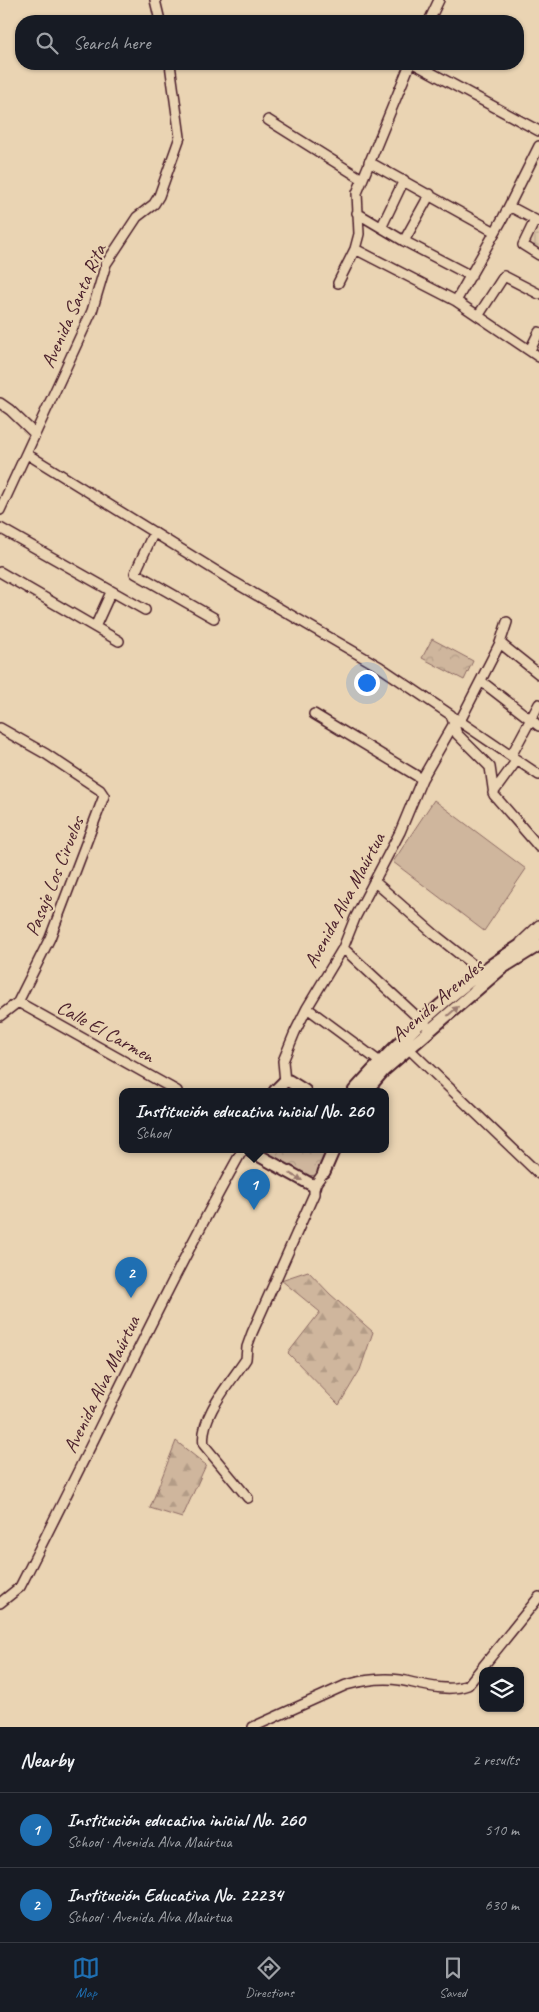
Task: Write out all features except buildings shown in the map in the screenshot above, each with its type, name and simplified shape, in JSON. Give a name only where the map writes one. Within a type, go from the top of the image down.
[{"type":"main road","name":"Avenida Arenales","points":[[369,1088],[384,1070],[409,1049],[426,1026],[482,972],[539,934]]},
{"type":"main road","name":"Avenida Arenales","points":[[357,1088],[380,1062],[426,1026],[502,968],[539,946]]},
{"type":"main road","points":[[278,1088],[285,1082],[294,1083],[301,1088]]},
{"type":"main road","points":[[254,1153],[314,1186]]},
{"type":"main road","points":[[324,1172],[332,1153]]},
{"type":"street","points":[[155,0],[159,15]]},
{"type":"street","points":[[431,15],[437,0]]},
{"type":"street","name":"Avenida Santa Rita","points":[[0,510],[92,312],[106,264],[138,216],[157,201],[180,135],[171,70]]},
{"type":"street","points":[[338,283],[355,249],[359,234],[357,193],[407,70]]},
{"type":"street","points":[[427,70],[539,131]]},
{"type":"street","points":[[268,120],[362,179]]},
{"type":"street","points":[[456,301],[509,206],[539,146]]},
{"type":"street","points":[[369,162],[430,194],[495,232]]},
{"type":"street","points":[[382,226],[404,180]]},
{"type":"street","points":[[404,241],[430,194]]},
{"type":"street","points":[[509,206],[537,221],[523,245],[539,256]]},
{"type":"street","points":[[358,213],[404,241],[471,276]]},
{"type":"street","points":[[355,249],[456,301],[539,356]]},
{"type":"street","points":[[478,316],[504,276],[539,294]]},
{"type":"street","points":[[530,350],[539,332]]},
{"type":"street","points":[[0,404],[10,410],[35,434]]},
{"type":"street","points":[[27,454],[380,667],[450,715],[457,723],[539,775]]},
{"type":"street","points":[[0,528],[145,610]]},
{"type":"street","points":[[154,532],[135,573],[214,618]]},
{"type":"street","points":[[0,572],[119,641]]},
{"type":"street","points":[[94,627],[111,592]]},
{"type":"street","name":"Avenida Alva Maúrtua","points":[[285,1082],[284,1057],[307,1008],[343,948],[356,918],[400,832],[422,779],[481,681],[500,643],[507,622]]},
{"type":"street","points":[[500,643],[539,674]]},
{"type":"street","points":[[481,681],[530,721],[539,726]]},
{"type":"street","points":[[493,793],[514,758],[539,704]]},
{"type":"street","points":[[314,714],[422,779]]},
{"type":"street","points":[[457,723],[457,734],[490,767],[493,793],[539,847]]},
{"type":"street","name":"Pasaje Los Ciruelos","points":[[0,728],[46,754],[100,790],[104,796],[50,938],[18,1002],[0,1016]]},
{"type":"street","points":[[375,882],[434,934],[482,972]]},
{"type":"street","points":[[513,950],[539,925]]},
{"type":"street","points":[[343,948],[426,1026]]},
{"type":"street","name":"Calle El Carmen","points":[[18,1002],[172,1088]]},
{"type":"street","points":[[307,1008],[380,1062]]},
{"type":"street","points":[[409,1049],[539,1174]]},
{"type":"street","name":"Avenida Alva Maúrtua","points":[[1,1602],[20,1587],[117,1396],[167,1291],[240,1153]]},
{"type":"street","points":[[248,1498],[204,1445],[202,1434],[205,1422],[246,1359],[247,1347],[252,1333],[314,1194],[314,1186],[324,1172]]},
{"type":"street","points":[[253,1727],[361,1680],[400,1680],[420,1686],[460,1688],[468,1685],[539,1597]]},
{"type":"shaded area","points":[[539,228],[539,250],[530,245]]},
{"type":"green space","points":[[432,639],[473,661],[464,680],[422,658]]},
{"type":"green space","points":[[434,800],[526,869],[484,931],[393,862]]},
{"type":"green space","points":[[266,1153],[327,1153],[318,1175],[306,1176]]},
{"type":"green space","points":[[308,1271],[330,1294],[373,1332],[360,1370],[339,1405],[288,1353],[320,1312],[281,1280]]},
{"type":"green space","points":[[176,1441],[206,1465],[182,1518],[150,1508]]},
{"type":"place","name":"Institución educativa inicial No. 260","points":[[254,1210]]},
{"type":"place","name":"Institución Educativa No. 22234","points":[[131,1298]]}]
